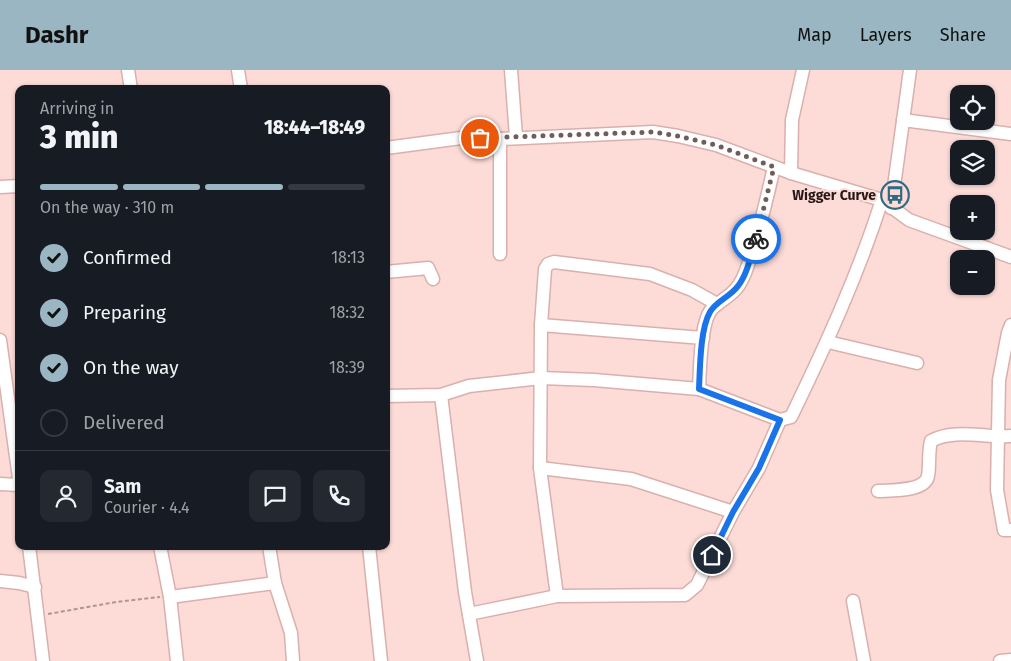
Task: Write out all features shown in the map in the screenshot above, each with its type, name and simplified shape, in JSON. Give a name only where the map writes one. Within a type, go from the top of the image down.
[{"type":"street","points":[[128,70],[130,85]]},
{"type":"street","points":[[238,70],[240,85]]},
{"type":"street","points":[[511,70],[516,137]]},
{"type":"street","points":[[791,173],[792,120],[803,70]]},
{"type":"street","points":[[390,396],[441,395],[469,386],[541,378],[594,380],[699,389],[780,420],[791,418],[828,342],[886,204],[903,120],[910,70]]},
{"type":"street","points":[[903,120],[1011,134]]},
{"type":"street","points":[[390,147],[461,138],[500,139],[653,132],[678,136],[716,145],[791,173],[886,204],[909,220],[1011,257]]},
{"type":"street","points":[[500,139],[500,254]]},
{"type":"street","points":[[699,389],[703,338],[709,313],[739,286],[748,266],[764,214],[774,167]]},
{"type":"street","points":[[0,187],[15,186]]},
{"type":"street","points":[[557,596],[540,468],[541,325],[545,269],[548,264],[554,262],[650,274],[692,290],[717,304]]},
{"type":"street","points":[[390,272],[428,268],[433,279]]},
{"type":"street","points":[[541,325],[703,338]]},
{"type":"street","points":[[1011,325],[999,380],[1005,436],[997,490],[1004,530],[1011,530]]},
{"type":"street","points":[[0,340],[15,449]]},
{"type":"street","points":[[828,342],[917,363]]},
{"type":"street","points":[[441,395],[463,582],[469,614],[473,661]]},
{"type":"street","points":[[469,614],[557,596],[684,596],[697,584],[733,512],[759,468],[780,420]]},
{"type":"street","points":[[878,492],[912,488],[924,484],[928,478],[931,441],[939,436],[1005,436]]},
{"type":"street","points":[[540,468],[631,479],[733,512]]},
{"type":"street","points":[[0,484],[15,485]]},
{"type":"street","points":[[30,550],[43,661]]},
{"type":"street","points":[[161,550],[170,597],[177,661]]},
{"type":"street","points":[[270,550],[276,582],[290,633],[293,661]]},
{"type":"street","points":[[370,550],[382,661]]},
{"type":"street","points":[[0,581],[35,587]]},
{"type":"street","points":[[170,597],[276,582]]},
{"type":"street","points":[[853,601],[864,661]]},
{"type":"street","points":[[1000,661],[1011,660]]},
{"type":"path","points":[[38,616],[116,602],[170,597]]},
{"type":"way so far","points":[[480,138],[500,139],[653,132],[716,145],[774,167],[764,214],[756,239]]},
{"type":"place","name":"Wigger Curve","points":[[895,195]]},
{"type":"route","points":[[712,555],[733,512],[759,468],[780,420],[699,389],[703,338],[709,313],[739,286],[748,266],[756,239]]}]
